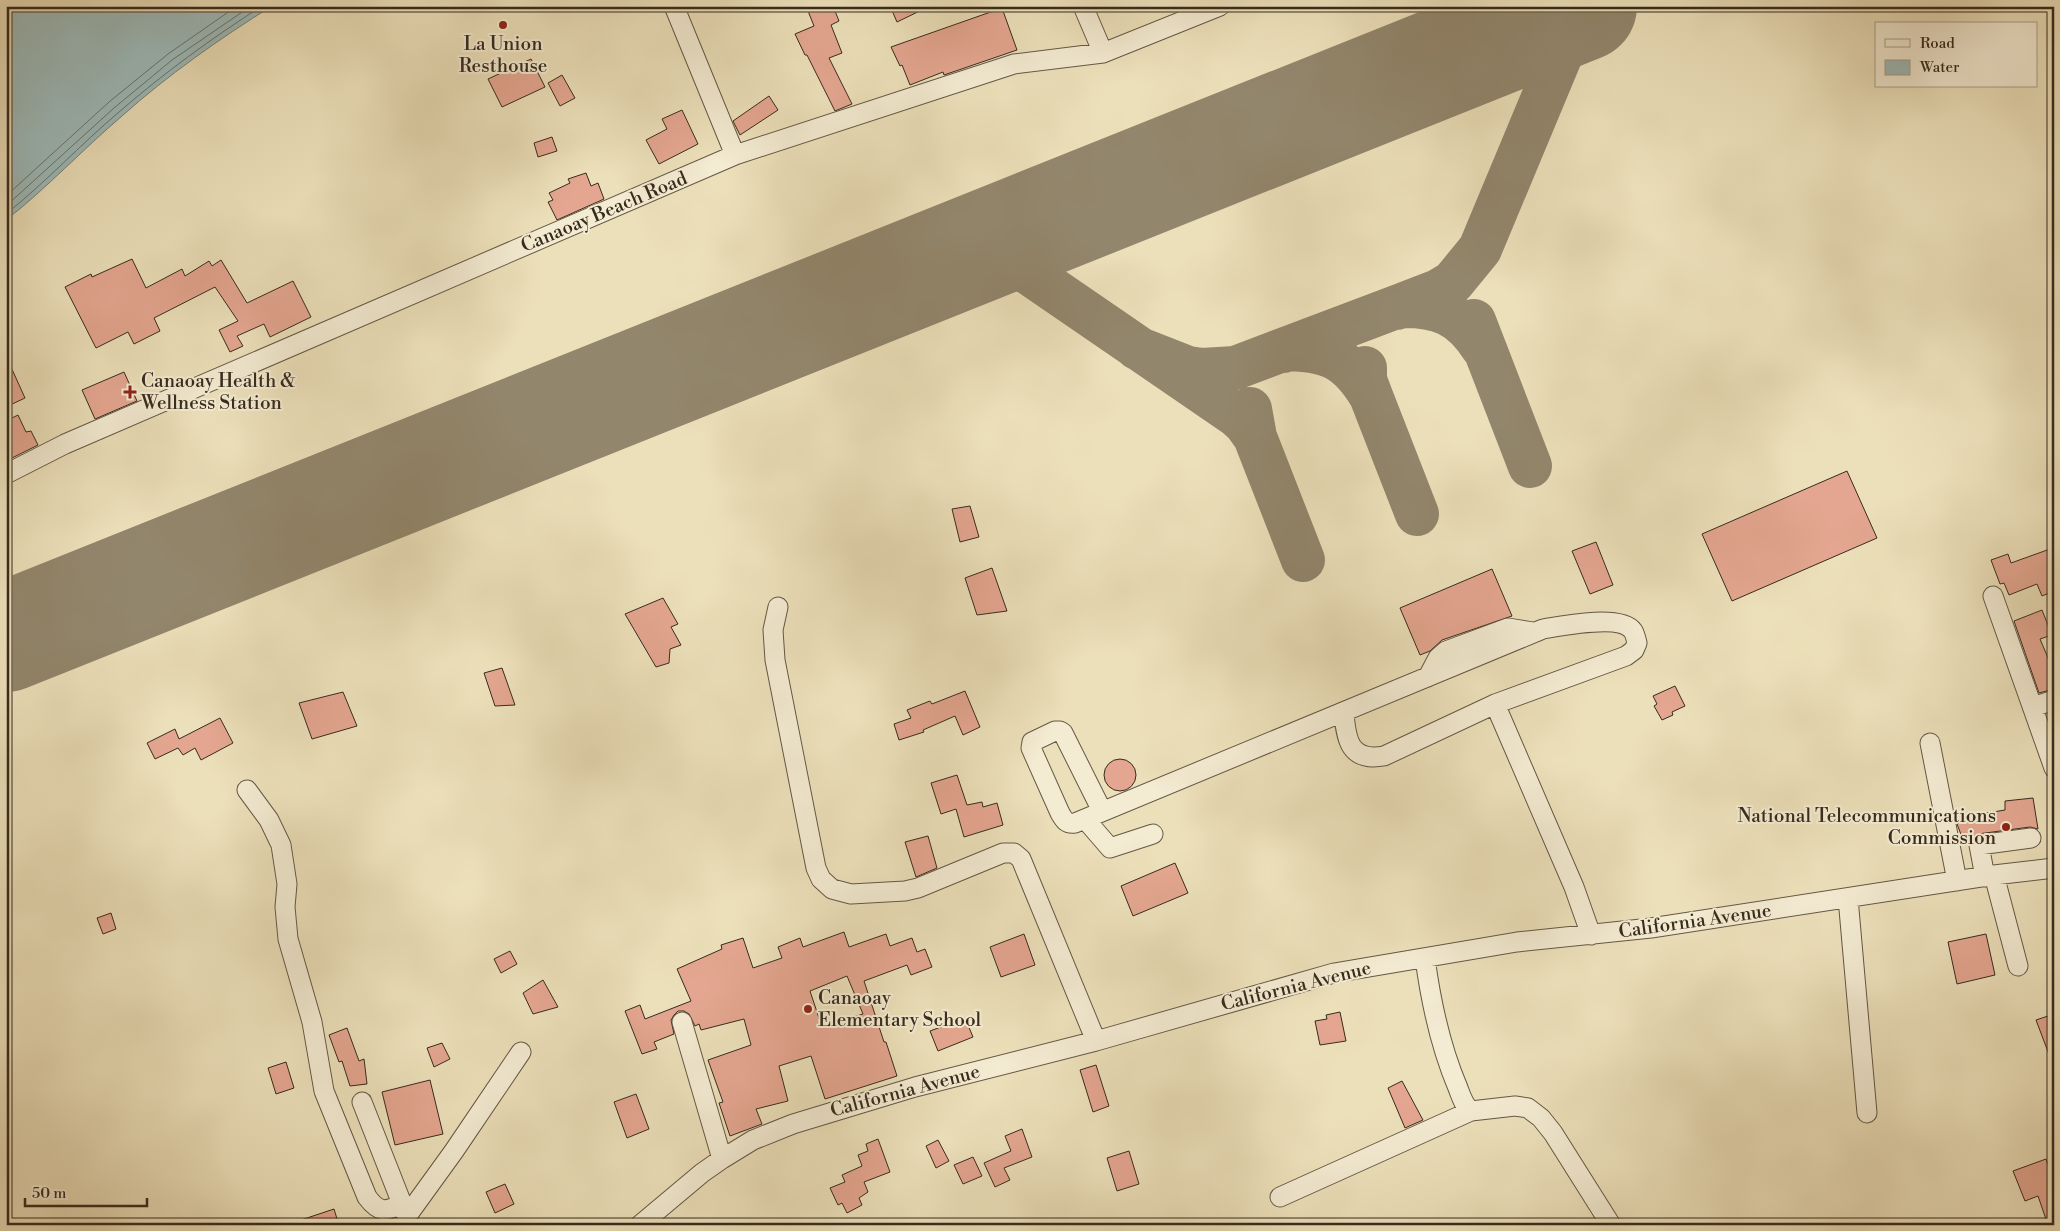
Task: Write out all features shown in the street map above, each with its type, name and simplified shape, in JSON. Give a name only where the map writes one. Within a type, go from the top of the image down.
[{"type":"street","points":[[674,6],[735,155]]},
{"type":"street","points":[[1083,6],[1103,53]]},
{"type":"street","name":"Canaoay Beach Road","points":[[6,474],[73,441],[735,155],[1014,64],[1103,53],[1220,6]]},
{"type":"street","points":[[1993,596],[2054,768]]},
{"type":"street","points":[[778,607],[773,630],[775,660],[816,868],[821,879],[832,889],[851,894],[905,891],[947,877],[1003,852],[1014,853],[1021,860],[1096,1042]]},
{"type":"street","points":[[1153,834],[1110,848],[1094,815],[1344,713],[1533,632],[1582,623],[1613,623],[1625,626],[1633,631],[1637,643],[1634,650],[1626,656],[1495,704],[1384,756],[1373,758],[1362,756],[1353,750],[1348,741],[1344,713]]},
{"type":"street","points":[[2033,707],[2054,700]]},
{"type":"street","points":[[1495,704],[1574,887],[1591,935]]},
{"type":"street","points":[[1930,743],[1957,881]]},
{"type":"street","points":[[247,790],[268,820],[281,845],[287,884],[285,907],[288,939],[312,1022],[324,1091],[367,1197],[374,1206],[381,1210],[407,1215]]},
{"type":"street","points":[[2018,966],[1980,845],[2031,838]]},
{"type":"street","name":"California Avenue","points":[[640,1225],[702,1172],[753,1140],[826,1112],[915,1086],[1096,1042],[1334,973],[1516,942],[1651,928],[1989,876],[2054,868]]},
{"type":"street","points":[[1848,898],[1867,1113]]},
{"type":"street","points":[[1425,958],[1437,1029],[1450,1068],[1466,1106],[1471,1111]]},
{"type":"street","points":[[682,1022],[722,1159]]},
{"type":"street","points":[[407,1215],[454,1151],[521,1052]]},
{"type":"street","points":[[362,1102],[407,1215]]},
{"type":"street","points":[[1280,1197],[1471,1111],[1515,1106],[1528,1108],[1541,1118],[1553,1132],[1611,1225]]},
{"type":"water","points":[[6,6],[272,6],[213,44],[157,86],[6,220]]},
{"type":"building","points":[[819,6],[833,6],[839,21],[831,25],[842,53],[829,58],[852,104],[835,111],[795,34],[814,26],[808,11]]},
{"type":"building","points":[[890,6],[930,6],[897,22]]},
{"type":"building","points":[[1002,8],[1017,50],[944,75],[943,72],[910,85],[902,65],[900,66],[891,47]]},
{"type":"building","points":[[531,59],[545,87],[502,107],[488,79]]},
{"type":"building","points":[[562,75],[575,98],[560,106],[548,83]]},
{"type":"building","points":[[769,96],[778,110],[740,135],[733,121]]},
{"type":"building","points":[[682,110],[698,144],[659,164],[646,140],[667,129],[662,119]]},
{"type":"building","points":[[552,137],[557,151],[538,157],[534,143]]},
{"type":"building","points":[[586,173],[591,186],[598,183],[604,199],[557,220],[548,202],[553,200],[549,193],[570,183],[568,179]]},
{"type":"building","points":[[132,259],[146,288],[182,269],[185,276],[209,261],[212,266],[221,260],[247,303],[293,281],[311,317],[270,337],[264,324],[237,336],[243,346],[230,352],[219,330],[238,321],[215,287],[154,318],[160,331],[134,344],[128,332],[96,348],[65,287],[91,274],[92,277]]},
{"type":"building","points":[[6,356],[25,398],[10,405],[6,396]]},
{"type":"building","points":[[124,372],[137,401],[95,419],[82,390]]},
{"type":"building","points":[[18,415],[26,432],[31,431],[38,445],[6,461],[6,421]]},
{"type":"building","points":[[1847,471],[1877,538],[1732,601],[1702,534]]},
{"type":"building","points":[[970,506],[979,537],[960,542],[952,509]]},
{"type":"building","points":[[1596,542],[1613,585],[1590,594],[1572,551]]},
{"type":"building","points":[[2050,549],[2054,559],[2054,591],[2042,596],[2037,584],[2009,595],[2004,583],[2000,584],[1991,560],[2008,554],[2011,563]]},
{"type":"building","points":[[992,568],[1007,611],[977,615],[965,578]]},
{"type":"building","points":[[1492,569],[1512,616],[1442,640],[1430,651],[1420,655],[1400,608]]},
{"type":"building","points":[[663,598],[678,624],[671,627],[681,645],[670,649],[669,663],[656,667],[625,614]]},
{"type":"building","points":[[2042,610],[2052,635],[2040,639],[2054,672],[2054,689],[2039,693],[2014,621]]},
{"type":"building","points":[[502,668],[515,705],[495,706],[484,673]]},
{"type":"building","points":[[1675,686],[1685,706],[1672,712],[1673,715],[1662,720],[1654,706],[1657,704],[1653,696]]},
{"type":"building","points":[[965,691],[980,727],[963,735],[955,716],[923,730],[924,732],[899,740],[894,724],[911,718],[907,710],[930,701],[932,704]]},
{"type":"building","points":[[343,692],[357,726],[312,739],[299,703]]},
{"type":"building","points":[[220,718],[233,743],[201,760],[195,748],[183,755],[178,748],[155,759],[147,743],[175,729],[179,739]]},
{"type":"building","points":[[1120,759],[1126,760],[1131,764],[1135,769],[1135,781],[1131,786],[1126,790],[1120,791],[1114,790],[1109,786],[1105,781],[1104,775],[1105,769],[1109,764],[1114,760]]},
{"type":"building","points":[[957,775],[967,805],[982,802],[983,807],[997,803],[1003,825],[964,837],[956,809],[941,814],[931,783]]},
{"type":"building","points":[[2033,798],[2038,829],[2030,827],[1978,834],[1972,837],[1968,844],[1965,845],[1957,824],[1975,815],[2005,810],[2005,801]]},
{"type":"building","points":[[928,836],[937,868],[916,877],[905,842]]},
{"type":"building","points":[[1175,863],[1188,893],[1133,916],[1121,886]]},
{"type":"building","points":[[111,913],[116,929],[103,934],[97,918]]},
{"type":"building","name":"Canaoay Elementary School","points":[[844,932],[849,947],[886,934],[890,946],[912,938],[917,952],[925,949],[932,967],[911,975],[907,965],[864,981],[897,1076],[825,1099],[811,1056],[779,1066],[788,1101],[756,1109],[762,1124],[730,1136],[719,1103],[723,1102],[708,1060],[751,1045],[744,1019],[701,1030],[699,1024],[695,1026],[689,1014],[684,1011],[678,1011],[671,1020],[674,1034],[654,1042],[657,1049],[642,1054],[625,1011],[640,1005],[645,1019],[691,1001],[677,969],[722,949],[721,945],[743,938],[753,968],[782,958],[778,947],[800,938],[803,947]],"holes":[[[847,976],[863,1014],[822,1027],[810,991]]]},
{"type":"building","points":[[1024,934],[1035,965],[1001,977],[990,947]]},
{"type":"building","points":[[1986,934],[1995,975],[1957,984],[1948,942]]},
{"type":"building","points":[[510,951],[517,964],[501,973],[494,959]]},
{"type":"building","points":[[543,980],[558,1007],[533,1014],[523,993]]},
{"type":"building","points":[[1340,1012],[1346,1041],[1320,1045],[1315,1021],[1327,1019],[1326,1015]]},
{"type":"building","points":[[2054,1014],[2054,1065],[2053,1065],[2036,1020]]},
{"type":"building","points":[[965,1018],[973,1037],[938,1051],[930,1031]]},
{"type":"building","points":[[347,1028],[359,1061],[364,1059],[367,1084],[350,1086],[342,1061],[339,1062],[329,1035]]},
{"type":"building","points":[[442,1043],[450,1059],[434,1067],[427,1048]]},
{"type":"building","points":[[286,1062],[294,1088],[276,1094],[268,1068]]},
{"type":"building","points":[[1096,1065],[1109,1106],[1093,1112],[1080,1070]]},
{"type":"building","points":[[430,1080],[443,1134],[395,1145],[382,1092]]},
{"type":"building","points":[[1402,1081],[1423,1120],[1405,1128],[1388,1088]]},
{"type":"building","points":[[636,1094],[649,1129],[627,1138],[614,1102]]},
{"type":"building","points":[[1022,1129],[1032,1157],[1004,1168],[1010,1180],[995,1187],[984,1163],[1011,1151],[1005,1136]]},
{"type":"building","points":[[878,1139],[890,1172],[864,1182],[868,1192],[859,1198],[862,1205],[847,1213],[842,1203],[838,1205],[830,1188],[845,1182],[842,1175],[862,1166],[858,1155],[868,1151],[866,1144]]},
{"type":"building","points":[[938,1140],[949,1161],[936,1168],[926,1146]]},
{"type":"building","points":[[1129,1151],[1139,1184],[1117,1191],[1107,1158]]},
{"type":"building","points":[[973,1157],[982,1176],[963,1184],[954,1165]]},
{"type":"building","points":[[2046,1159],[2054,1180],[2054,1225],[2048,1225],[2038,1196],[2025,1201],[2013,1171]]},
{"type":"building","points":[[505,1184],[514,1204],[495,1213],[486,1192]]},
{"type":"building","points":[[334,1209],[338,1222],[330,1225],[295,1225],[295,1222]]},
{"type":"taxiway","points":[[1137,348],[1188,368],[1202,370],[1235,368],[1438,291],[1453,282],[1480,249],[1568,38],[1587,11],[1594,6]]},
{"type":"taxiway","points":[[1510,35],[1538,26],[1553,27],[1558,32],[1561,40],[1561,53]]},
{"type":"taxiway","points":[[1029,273],[1018,255],[1017,248],[1019,242],[1023,236],[1047,221]]},
{"type":"taxiway","points":[[949,259],[990,258],[1029,273],[1236,415],[1245,423],[1255,437]]},
{"type":"taxiway","points":[[1397,308],[1399,306],[1426,307],[1448,314],[1466,327],[1483,348]]},
{"type":"taxiway","points":[[1474,321],[1530,466]]},
{"type":"taxiway","points":[[1284,351],[1286,349],[1314,351],[1336,359],[1354,373],[1371,396]]},
{"type":"taxiway","points":[[1365,368],[1365,380],[1417,514]]},
{"type":"taxiway","points":[[1250,409],[1255,437],[1303,560]]},
{"type":"runway","points":[[6,637],[1582,6]]},
{"type":"place","name":"La Union Resthouse","points":[[503,25]]},
{"type":"place","name":"Canaoay Health & Wellness Station","points":[[130,392]]},
{"type":"place","name":"National Telecommunications Commission","points":[[2006,827]]},
{"type":"place","name":"Canaoay Elementary School","points":[[808,1009]]}]
